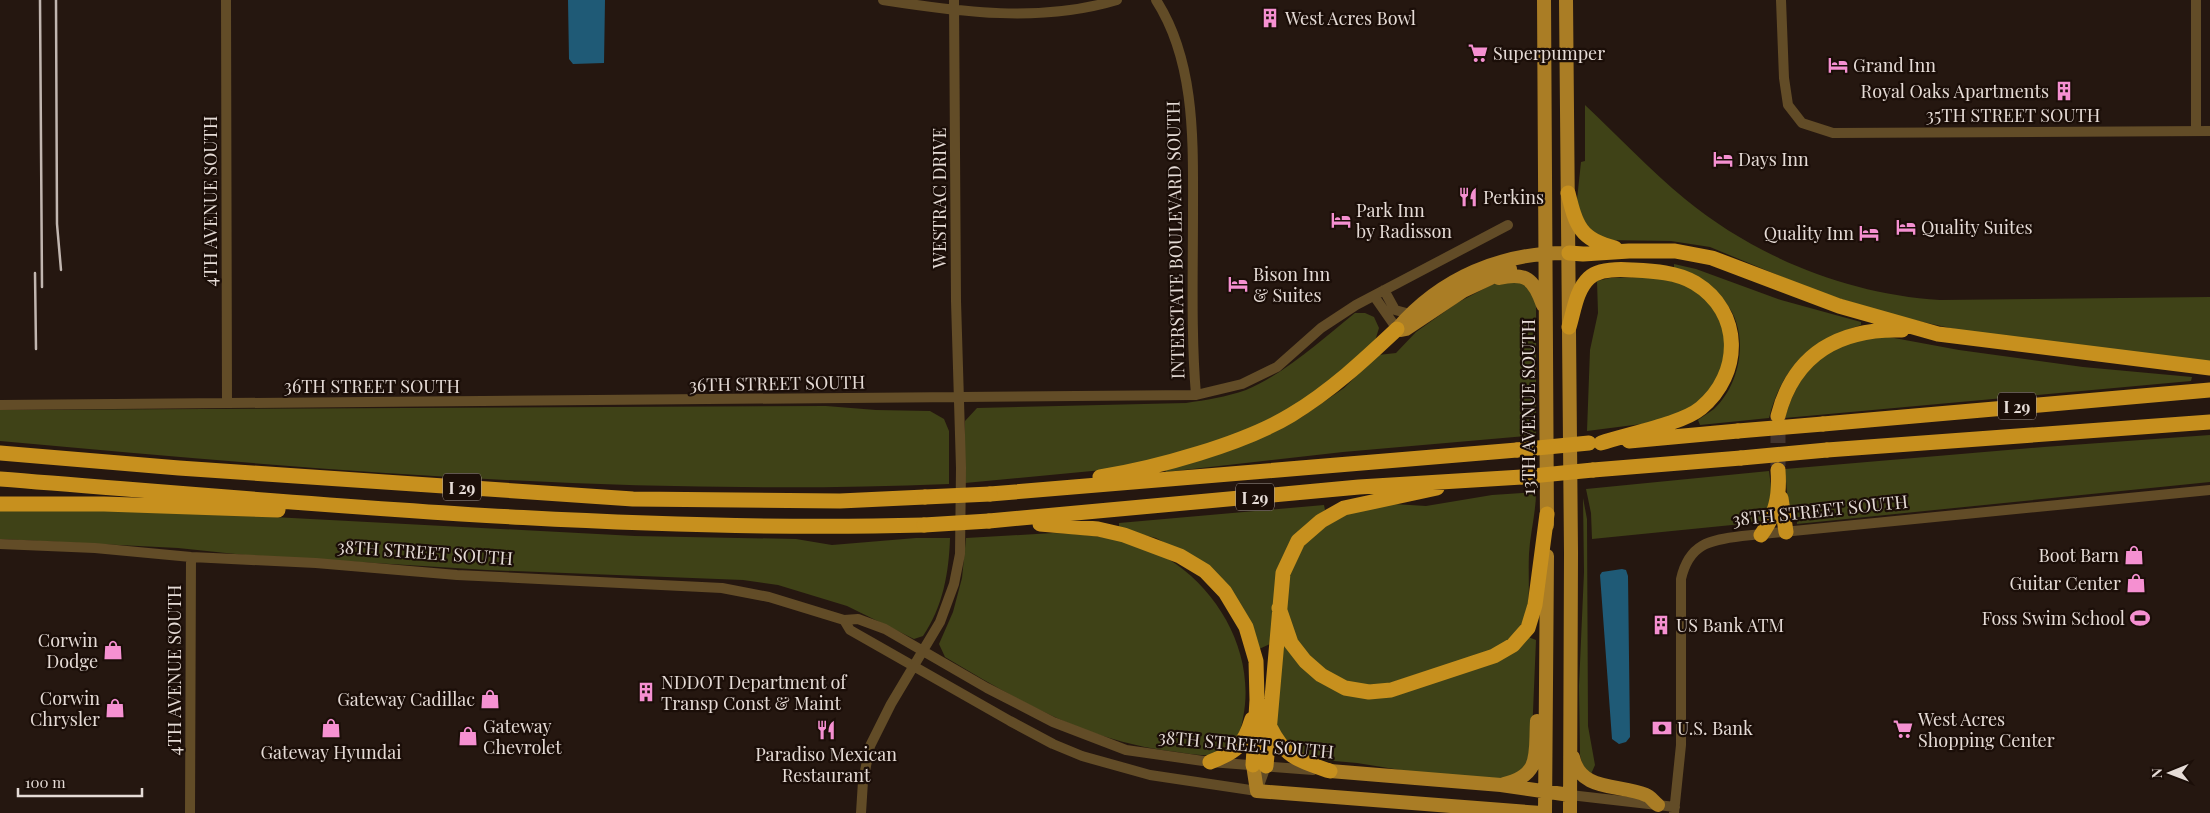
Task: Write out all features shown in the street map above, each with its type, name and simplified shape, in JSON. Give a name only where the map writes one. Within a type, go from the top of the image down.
[{"type":"highway","points":[[1568,193],[1575,222],[1580,230],[1601,245],[1628,251]]},
{"type":"highway","points":[[1569,258],[1583,254],[1628,251],[1675,251],[1712,258],[1839,306],[1921,330],[2210,368]]},
{"type":"highway","points":[[1569,327],[1580,289],[1589,278],[1602,272],[1622,269],[1662,272],[1695,283],[1709,294],[1723,310],[1730,330],[1732,350],[1729,370],[1717,392],[1700,409],[1673,422],[1595,443]]},
{"type":"highway","points":[[1051,491],[1076,482],[1120,474],[1188,455],[1253,434],[1291,415],[1324,393],[1360,364],[1398,329]]},
{"type":"highway","points":[[1778,416],[1788,386],[1798,370],[1813,355],[1827,346],[1842,338],[1862,332],[1921,330]]},
{"type":"highway","name":"I 29","points":[[0,453],[189,469],[633,499],[840,501],[1051,491],[2210,390]]},
{"type":"highway","name":"I 29","points":[[0,479],[393,509],[644,523],[838,527],[924,525],[994,521],[1359,487],[2210,422]]},
{"type":"highway","points":[[1778,470],[1786,532]]},
{"type":"highway","points":[[1260,765],[1270,726],[1283,573],[1298,541],[1320,521],[1344,508],[1381,499],[1416,494],[1469,480]]},
{"type":"highway","points":[[1760,535],[1773,517],[1779,486]]},
{"type":"highway","points":[[0,504],[104,504],[292,511],[393,509]]},
{"type":"highway","points":[[1279,608],[1291,643],[1304,661],[1321,675],[1345,688],[1369,692],[1390,690],[1484,659],[1513,645],[1528,628],[1535,605],[1546,514]]},
{"type":"highway","points":[[994,521],[1098,529],[1124,535],[1180,556],[1205,571],[1225,592],[1246,627],[1256,661],[1260,765]]},
{"type":"highway","points":[[1210,762],[1232,753],[1242,742],[1257,700]]},
{"type":"highway","points":[[1270,726],[1278,744],[1287,754],[1298,760],[1330,771]]},
{"type":"main road","name":"13TH AVENUE SOUTH","points":[[1544,0],[1546,257],[1545,813]]},
{"type":"main road","points":[[1566,0],[1569,258],[1570,813]]},
{"type":"main road","points":[[1567,32],[1576,0]]},
{"type":"main road","points":[[1398,329],[1410,314],[1439,289],[1468,274],[1519,256],[1569,258]]},
{"type":"main road","points":[[1398,329],[1406,329],[1481,281],[1546,257]]},
{"type":"main road","points":[[1481,281],[1508,276],[1521,276],[1529,280],[1538,289],[1546,312]]},
{"type":"main road","points":[[1501,785],[1522,778],[1534,764],[1539,696],[1546,643]]},
{"type":"main road","points":[[1570,745],[1578,770],[1591,781],[1647,795],[1658,805]]},
{"type":"main road","points":[[1257,791],[1260,765]]},
{"type":"main road","name":"38TH STREET SOUTH","points":[[1330,771],[1501,785],[1570,795]]},
{"type":"main road","name":"38TH STREET SOUTH","points":[[1257,791],[1541,813]]},
{"type":"street","name":"4TH AVENUE SOUTH","points":[[226,0],[227,403]]},
{"type":"street","points":[[883,0],[1058,13],[1117,0]]},
{"type":"street","name":"INTERSTATE BOULEVARD SOUTH","points":[[1156,0],[1180,56],[1191,113],[1194,240],[1193,355],[1196,395]]},
{"type":"street","name":"35TH STREET SOUTH","points":[[1781,0],[1784,78],[1788,105],[1802,123],[1817,128],[1833,132],[2210,131]]},
{"type":"street","points":[[2196,0],[2196,131]]},
{"type":"street","name":"WESTRAC DRIVE","points":[[861,813],[863,781],[870,746],[890,704],[940,622],[954,584],[960,554],[954,5]]},
{"type":"street","name":"36TH STREET SOUTH","points":[[0,405],[680,401],[959,396],[1196,395],[1242,384],[1277,367],[1322,328],[1374,296],[1508,225]]},
{"type":"street","points":[[1384,290],[1395,310],[1410,314]]},
{"type":"street","points":[[1374,296],[1398,329]]},
{"type":"street","name":"38TH STREET SOUTH","points":[[1570,795],[1658,805],[1675,810],[1682,745],[1681,579],[1684,566],[1690,556],[1703,545],[1728,538],[2210,490]]},
{"type":"street","name":"38TH STREET SOUTH","points":[[0,544],[95,548],[191,557],[316,563],[456,575],[722,588],[746,591],[844,620],[858,619],[885,629],[1053,722],[1126,750],[1210,762],[1330,771]]},
{"type":"street","name":"4TH AVENUE SOUTH","points":[[190,813],[191,557]]},
{"type":"street","name":"38TH STREET SOUTH","points":[[844,620],[850,630],[1044,740],[1082,756],[1150,775],[1257,791]]},
{"type":"green space","points":[[1585,105],[1659,176],[1713,220],[1742,239],[1805,269],[1871,290],[1940,300],[2210,297],[2210,362],[1959,330],[1891,315],[1816,291],[1710,247],[1671,241],[1604,240],[1591,234],[1576,209],[1581,162],[1585,161]]},
{"type":"green space","points":[[1674,264],[1696,269],[1781,300],[1861,322],[1861,325],[1827,339],[1801,358],[1782,384],[1769,418],[1700,425],[1698,420],[1714,409],[1731,386],[1739,358],[1740,343],[1738,329],[1726,303],[1674,270]]},
{"type":"green space","points":[[1649,277],[1676,282],[1690,287],[1710,301],[1725,327],[1728,348],[1714,390],[1693,408],[1665,421],[1587,431],[1590,350],[1598,313],[1597,281],[1610,278]]},
{"type":"green space","points":[[1509,279],[1529,286],[1536,300],[1536,435],[1343,452],[1166,472],[1164,467],[1264,436],[1302,417],[1344,388],[1378,355],[1396,353],[1416,332],[1457,303],[1489,286]]},
{"type":"green space","points":[[1355,313],[1365,313],[1374,317],[1379,328],[1375,341],[1303,403],[1242,434],[1173,455],[1113,469],[965,483],[965,421],[977,408],[1186,403],[1231,395],[1246,390],[1275,375]]},
{"type":"green space","points":[[1878,335],[1959,350],[2083,367],[2192,377],[2191,381],[1785,418],[1802,378],[1816,361],[1833,349]]},
{"type":"green space","points":[[826,406],[876,410],[930,411],[944,419],[949,431],[949,484],[711,487],[592,484],[355,471],[0,441],[0,410]]},
{"type":"green space","points":[[2210,435],[2210,482],[1797,524],[1797,516],[1789,516],[1785,469]]},
{"type":"green space","points":[[1769,471],[1773,503],[1762,522],[1592,539],[1591,513],[1586,489]]},
{"type":"green space","points":[[1536,492],[1529,554],[1529,597],[1527,610],[1517,631],[1507,641],[1492,650],[1384,685],[1365,685],[1344,681],[1327,673],[1297,644],[1288,622],[1285,598],[1288,576],[1297,555],[1309,537],[1348,513],[1393,504],[1426,506],[1492,495]]},
{"type":"green space","points":[[1583,498],[1587,519],[1588,726],[1595,765],[1591,774],[1583,768],[1580,755],[1579,686],[1584,572]]},
{"type":"green space","points":[[1324,505],[1325,510],[1304,526],[1270,644],[1259,649],[1189,556],[1156,538],[1119,529],[1119,523]]},
{"type":"green space","points":[[0,508],[176,512],[635,536],[796,539],[832,545],[916,538],[950,538],[944,589],[936,613],[923,636],[914,639],[847,606],[778,585],[743,580],[487,570],[245,555],[178,548],[0,539]]},
{"type":"green space","points":[[1053,533],[1101,537],[1148,549],[1176,564],[1208,594],[1232,632],[1240,652],[1244,674],[1246,696],[1242,723],[1237,738],[1227,749],[1211,755],[1188,754],[1144,747],[1113,739],[1056,718],[945,657],[939,644],[953,612],[962,578],[966,538]]},
{"type":"green space","points":[[1528,637],[1536,640],[1531,759],[1526,768],[1509,779],[1419,773],[1357,763],[1312,759],[1295,753],[1278,735],[1274,712],[1280,648],[1287,646],[1363,696]]},
{"type":"water","points":[[568,0],[605,0],[604,63],[573,64],[569,59]]},
{"type":"water","points":[[1626,570],[1628,576],[1630,737],[1626,742],[1619,744],[1612,739],[1600,575],[1602,572]]},
{"type":"tunnel","points":[[1778,416],[1778,466]]},
{"type":"railway","points":[[40,0],[42,287]]},
{"type":"railway","points":[[56,0],[57,224],[61,270]]},
{"type":"railway","points":[[35,273],[36,349]]},
{"type":"place","name":"West Acres Bowl","points":[[1270,18]]},
{"type":"place","name":"Superpumper","points":[[1478,53]]},
{"type":"place","name":"Grand Inn","points":[[1838,65]]},
{"type":"place","name":"Royal Oaks Apartments","points":[[2064,91]]},
{"type":"place","name":"Days Inn","points":[[1723,159]]},
{"type":"place","name":"Perkins","points":[[1468,197]]},
{"type":"place","name":"Park Inn by Radisson","points":[[1341,220]]},
{"type":"place","name":"Quality Suites","points":[[1906,227]]},
{"type":"place","name":"Quality Inn","points":[[1869,233]]},
{"type":"place","name":"Bison Inn & Suites","points":[[1238,284]]},
{"type":"place","name":"Boot Barn","points":[[2134,555]]},
{"type":"place","name":"Guitar Center","points":[[2136,583]]},
{"type":"place","name":"Foss Swim School","points":[[2140,618]]},
{"type":"place","name":"US Bank ATM","points":[[1661,625]]},
{"type":"place","name":"Corwin Dodge","points":[[113,650]]},
{"type":"place","name":"NDDOT Department of Transp Const & Maint","points":[[646,692]]},
{"type":"place","name":"Gateway Cadillac","points":[[490,699]]},
{"type":"place","name":"Corwin Chrysler","points":[[115,708]]},
{"type":"place","name":"Gateway Hyundai","points":[[331,728]]},
{"type":"place","name":"U.S. Bank","points":[[1662,728]]},
{"type":"place","name":"West Acres Shopping Center","points":[[1903,729]]},
{"type":"place","name":"Paradiso Mexican Restaurant","points":[[826,730]]},
{"type":"place","name":"Gateway Chevrolet","points":[[468,736]]}]
